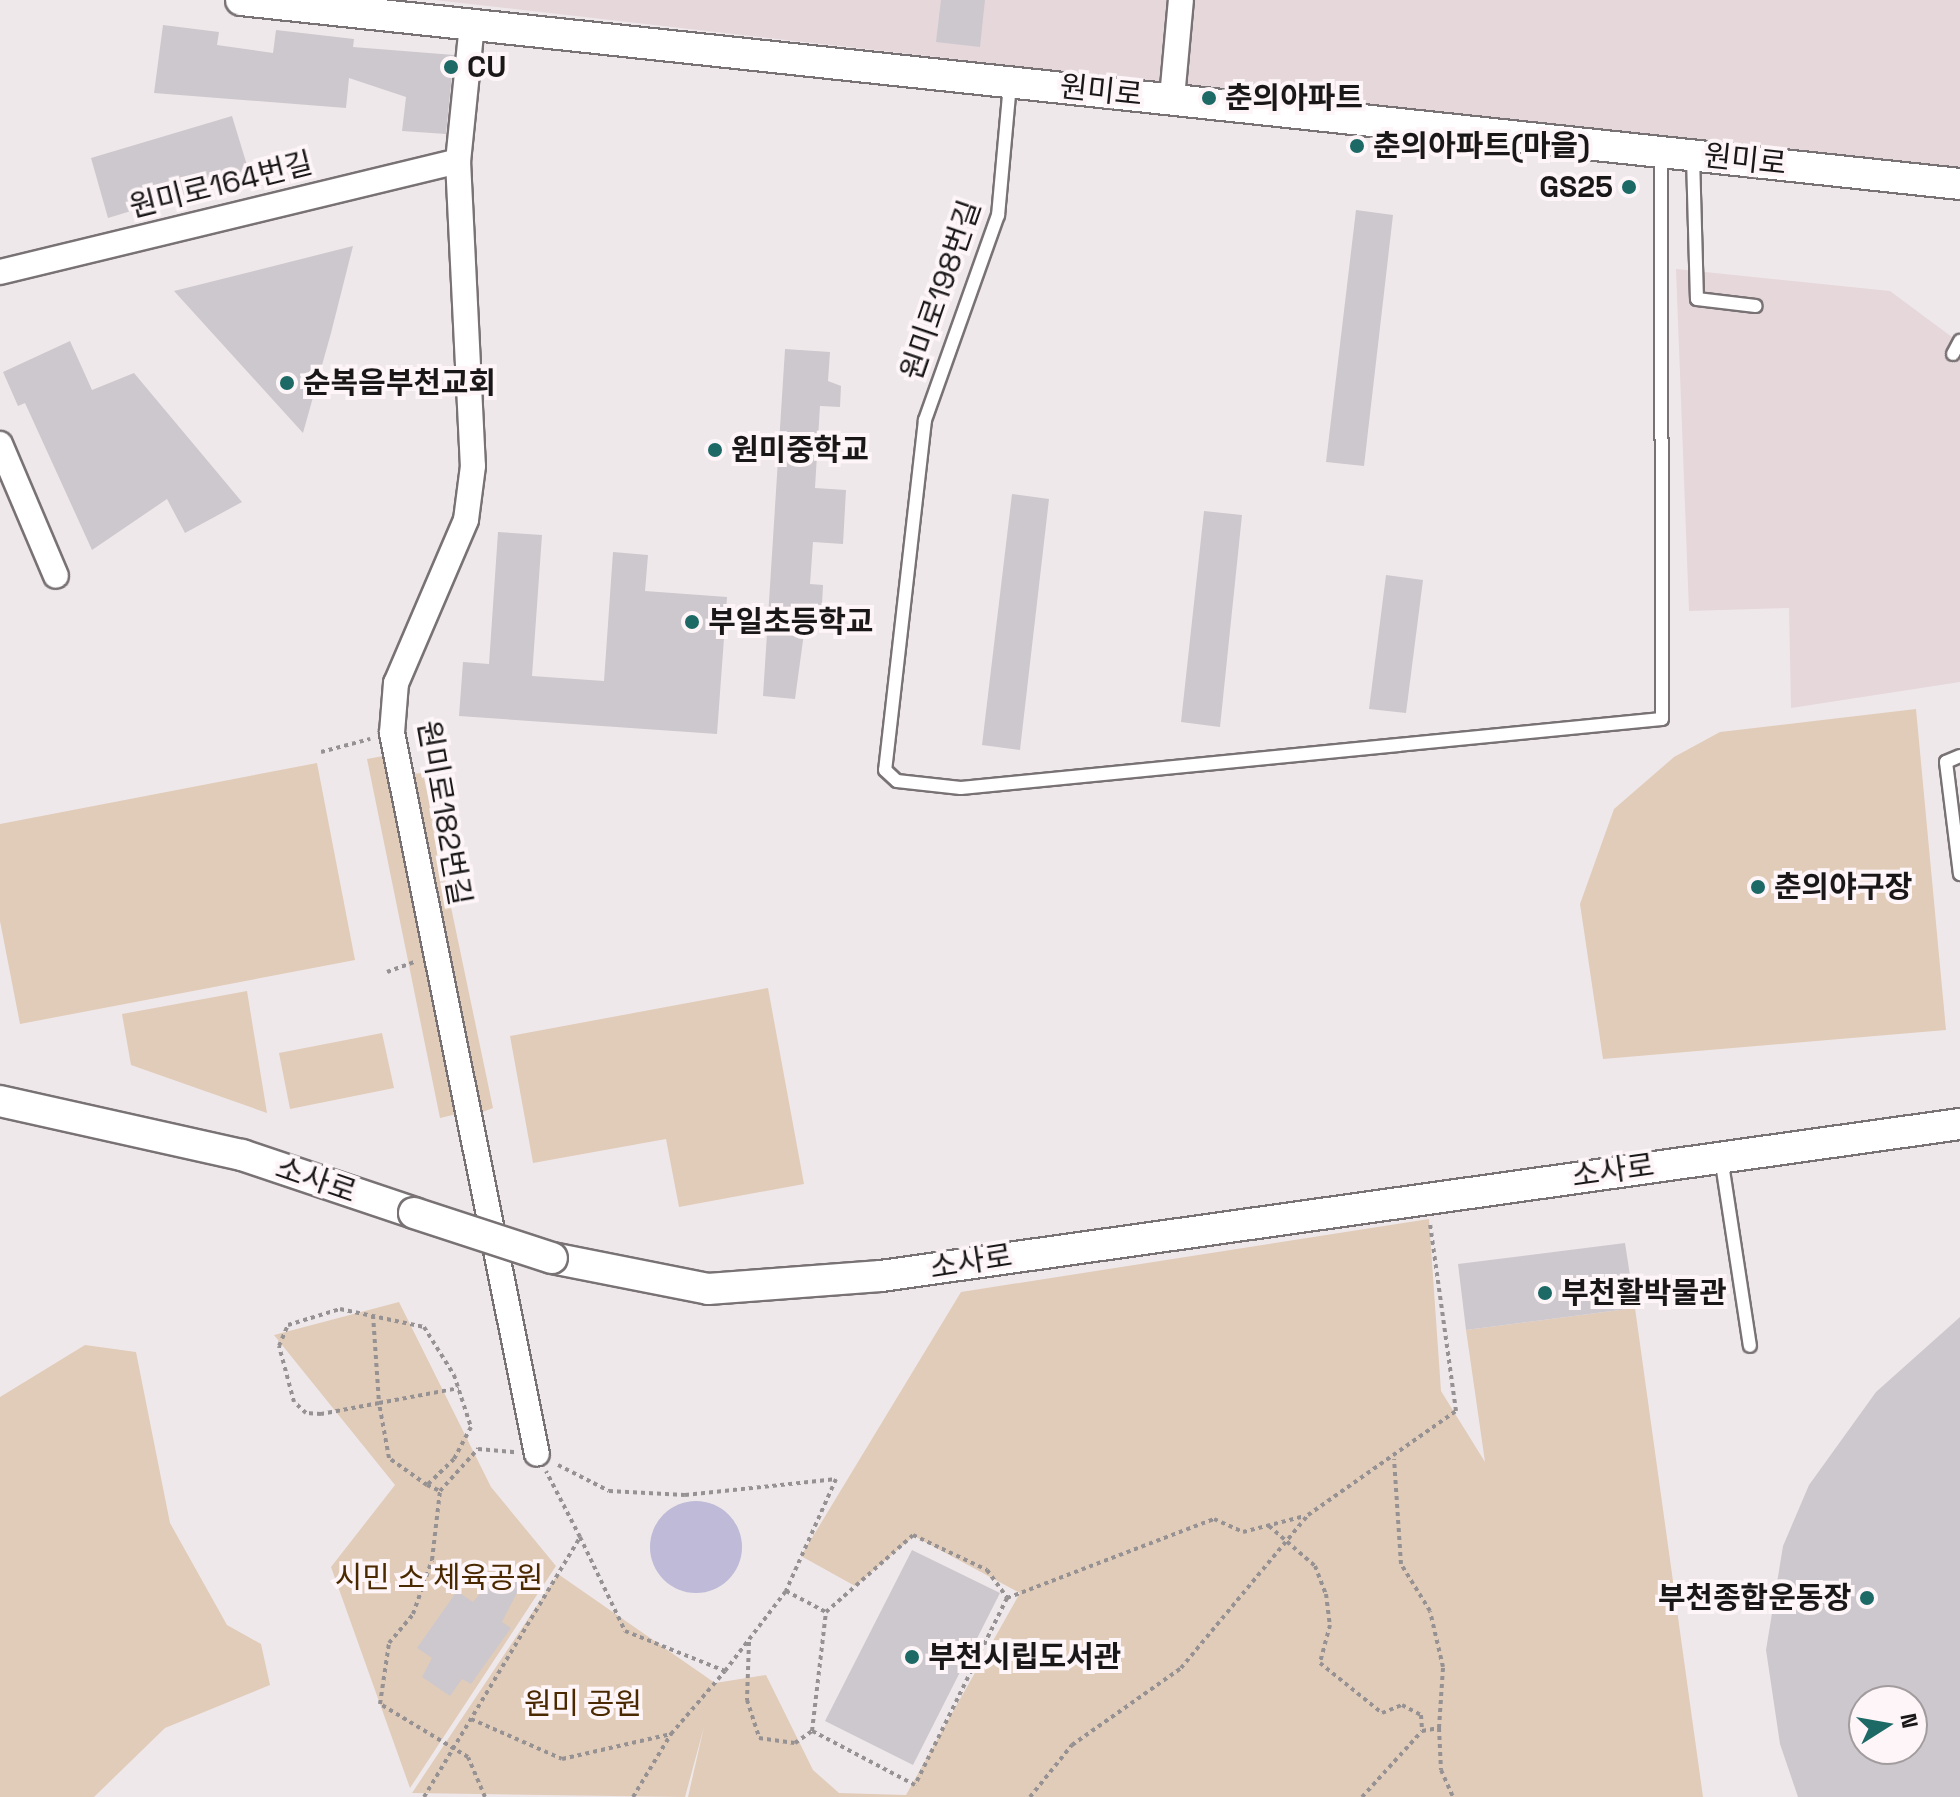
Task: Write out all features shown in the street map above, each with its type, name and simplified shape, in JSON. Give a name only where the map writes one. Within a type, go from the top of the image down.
[{"type":"street","name":"원미로","points":[[241,0],[375,7],[472,24],[1960,184]]},
{"type":"street","points":[[1172,98],[1181,0]]},
{"type":"street","name":"원미로182번길","points":[[472,24],[458,161],[473,466],[466,520],[396,683],[392,733],[537,1454]]},
{"type":"street","name":"원미로164번길","points":[[0,272],[458,161]]},
{"type":"street","points":[[0,444],[56,576]]},
{"type":"street","name":"소사로","points":[[0,1101],[242,1155],[552,1258],[708,1289],[881,1276],[1960,1124]]},
{"type":"lane","name":"원미로198번길","points":[[1011,81],[998,215],[925,420],[885,770],[897,781],[961,788],[1662,719],[1661,150]]},
{"type":"lane","points":[[1693,154],[1697,299],[1756,306]]},
{"type":"lane","points":[[1953,354],[1960,341]]},
{"type":"lane","points":[[1960,756],[1946,762],[1960,874]]},
{"type":"lane","points":[[1721,1157],[1750,1346]]},
{"type":"path","points":[[321,752],[392,733]]},
{"type":"path","points":[[387,972],[436,954]]},
{"type":"path","points":[[1030,1797],[1072,1745],[1181,1668],[1308,1515],[1394,1459],[1456,1411],[1426,1197]]},
{"type":"path","points":[[427,1485],[454,1459],[471,1427],[459,1388],[424,1327],[373,1315],[311,1314],[288,1325],[279,1346],[282,1377],[306,1413],[459,1388]]},
{"type":"path","points":[[373,1315],[379,1403],[389,1458],[440,1491]]},
{"type":"path","points":[[485,1797],[468,1757],[455,1745],[380,1704],[389,1643],[413,1614],[432,1560],[440,1491],[478,1449],[537,1454],[609,1491],[685,1495],[836,1479],[786,1591],[725,1671],[671,1734],[633,1797]]},
{"type":"path","points":[[537,1454],[625,1631],[725,1671]]},
{"type":"path","points":[[1394,1459],[1401,1564],[1430,1611],[1443,1667],[1439,1728],[1441,1770],[1453,1797]]},
{"type":"path","points":[[759,1625],[746,1648],[749,1721],[759,1738],[775,1745],[812,1731],[915,1785],[1007,1598],[1214,1519],[1243,1532],[1308,1515]]},
{"type":"path","points":[[1269,1526],[1315,1566],[1321,1580],[1330,1625],[1320,1663],[1382,1713],[1402,1705],[1421,1715],[1422,1731]]},
{"type":"path","points":[[812,1731],[826,1612],[913,1535],[987,1570],[1007,1598]]},
{"type":"path","points":[[424,1797],[580,1537]]},
{"type":"path","points":[[786,1591],[826,1612]]},
{"type":"path","points":[[471,1719],[562,1759],[671,1734]]},
{"type":"path","points":[[1362,1797],[1422,1731],[1439,1728]]},
{"type":"shaded area","points":[[435,0],[1960,0],[1960,173],[1737,148]]},
{"type":"shaded area","points":[[1676,269],[1890,291],[1960,343],[1960,682],[1791,708],[1789,608],[1689,611]]},
{"type":"shaded area","points":[[696,1501],[713,1505],[728,1515],[738,1530],[742,1547],[738,1564],[728,1579],[713,1589],[696,1593],[679,1589],[664,1579],[654,1564],[650,1547],[654,1530],[664,1515],[679,1505]]},
{"type":"green space","name":"춘의야구장","points":[[1916,709],[1946,1030],[1603,1059],[1580,904],[1614,809],[1674,757],[1720,732]]},
{"type":"green space","points":[[383,756],[457,1114],[440,1118],[367,759]]},
{"type":"green space","points":[[317,763],[355,960],[20,1024],[0,921],[0,824]]},
{"type":"green space","points":[[423,773],[493,1108],[480,1113],[410,774]]},
{"type":"green space","points":[[768,988],[804,1184],[679,1207],[666,1139],[533,1163],[510,1036]]},
{"type":"green space","points":[[247,991],[267,1113],[131,1065],[122,1014]]},
{"type":"green space","points":[[382,1033],[394,1088],[290,1109],[279,1053]]},
{"type":"green space","name":"원미 공원","points":[[1429,1219],[1441,1391],[1485,1462],[1466,1330],[1635,1308],[1703,1797],[688,1797],[704,1727],[685,1797],[412,1793],[558,1574],[715,1683],[766,1675],[813,1770],[839,1793],[906,1795],[1020,1593],[914,1536],[855,1586],[801,1556],[961,1292]]},
{"type":"green space","name":"시민 소 체육공원","points":[[399,1302],[491,1487],[556,1566],[410,1788],[331,1567],[395,1485],[274,1335]]},
{"type":"green space","points":[[85,1345],[136,1352],[170,1523],[227,1625],[261,1644],[270,1685],[165,1728],[94,1797],[0,1797],[0,1397]]},
{"type":"building","points":[[941,0],[985,0],[980,47],[936,42]]},
{"type":"building","points":[[163,25],[219,32],[217,45],[273,53],[276,30],[354,39],[353,47],[454,55],[446,134],[402,131],[406,97],[349,78],[346,108],[154,93]]},
{"type":"building","points":[[232,116],[250,175],[108,218],[91,158]]},
{"type":"building","points":[[1356,210],[1393,215],[1364,466],[1326,462]]},
{"type":"building","name":"순복음부천교회","points":[[353,246],[331,333],[303,433],[174,291]]},
{"type":"building","points":[[70,341],[92,390],[134,373],[242,502],[185,533],[167,499],[92,550],[25,403],[18,406],[3,372]]},
{"type":"building","name":"원미중학교","points":[[785,349],[830,352],[828,381],[841,386],[840,407],[820,406],[815,488],[846,490],[843,544],[813,542],[810,584],[823,585],[822,605],[808,604],[795,699],[763,696]]},
{"type":"building","points":[[1012,494],[1049,499],[1020,750],[982,745]]},
{"type":"building","points":[[1204,511],[1242,515],[1220,727],[1181,722]]},
{"type":"building","name":"부일초등학교","points":[[498,532],[542,535],[532,676],[604,681],[613,552],[648,555],[645,591],[727,597],[717,734],[459,716],[463,662],[489,664]]},
{"type":"building","points":[[1386,575],[1423,580],[1406,713],[1369,709]]},
{"type":"building","points":[[1625,1243],[1635,1308],[1466,1330],[1458,1264]]},
{"type":"building","name":"부천종합운동장","points":[[1960,1317],[1960,1797],[1798,1797],[1780,1744],[1766,1650],[1783,1546],[1809,1485],[1876,1392]]},
{"type":"building","name":"부천시립도서관","points":[[912,1550],[1000,1593],[913,1765],[825,1721]]},
{"type":"building","points":[[504,1565],[524,1579],[502,1622],[511,1628],[471,1684],[462,1679],[450,1696],[422,1677],[432,1658],[417,1648],[457,1591],[473,1602]]},
{"type":"place","name":"CU","points":[[451,67]]},
{"type":"place","name":"춘의아파트","points":[[1209,98]]},
{"type":"place","name":"춘의아파트(마을)","points":[[1357,146]]},
{"type":"place","name":"GS25","points":[[1629,187]]},
{"type":"place","name":"순복음부천교회","points":[[287,383]]},
{"type":"place","name":"원미중학교","points":[[715,450]]},
{"type":"place","name":"부일초등학교","points":[[692,622]]},
{"type":"place","name":"춘의야구장","points":[[1758,887]]},
{"type":"place","name":"부천활박물관","points":[[1545,1293]]},
{"type":"place","name":"부천종합운동장","points":[[1867,1598]]},
{"type":"place","name":"부천시립도서관","points":[[912,1657]]}]
